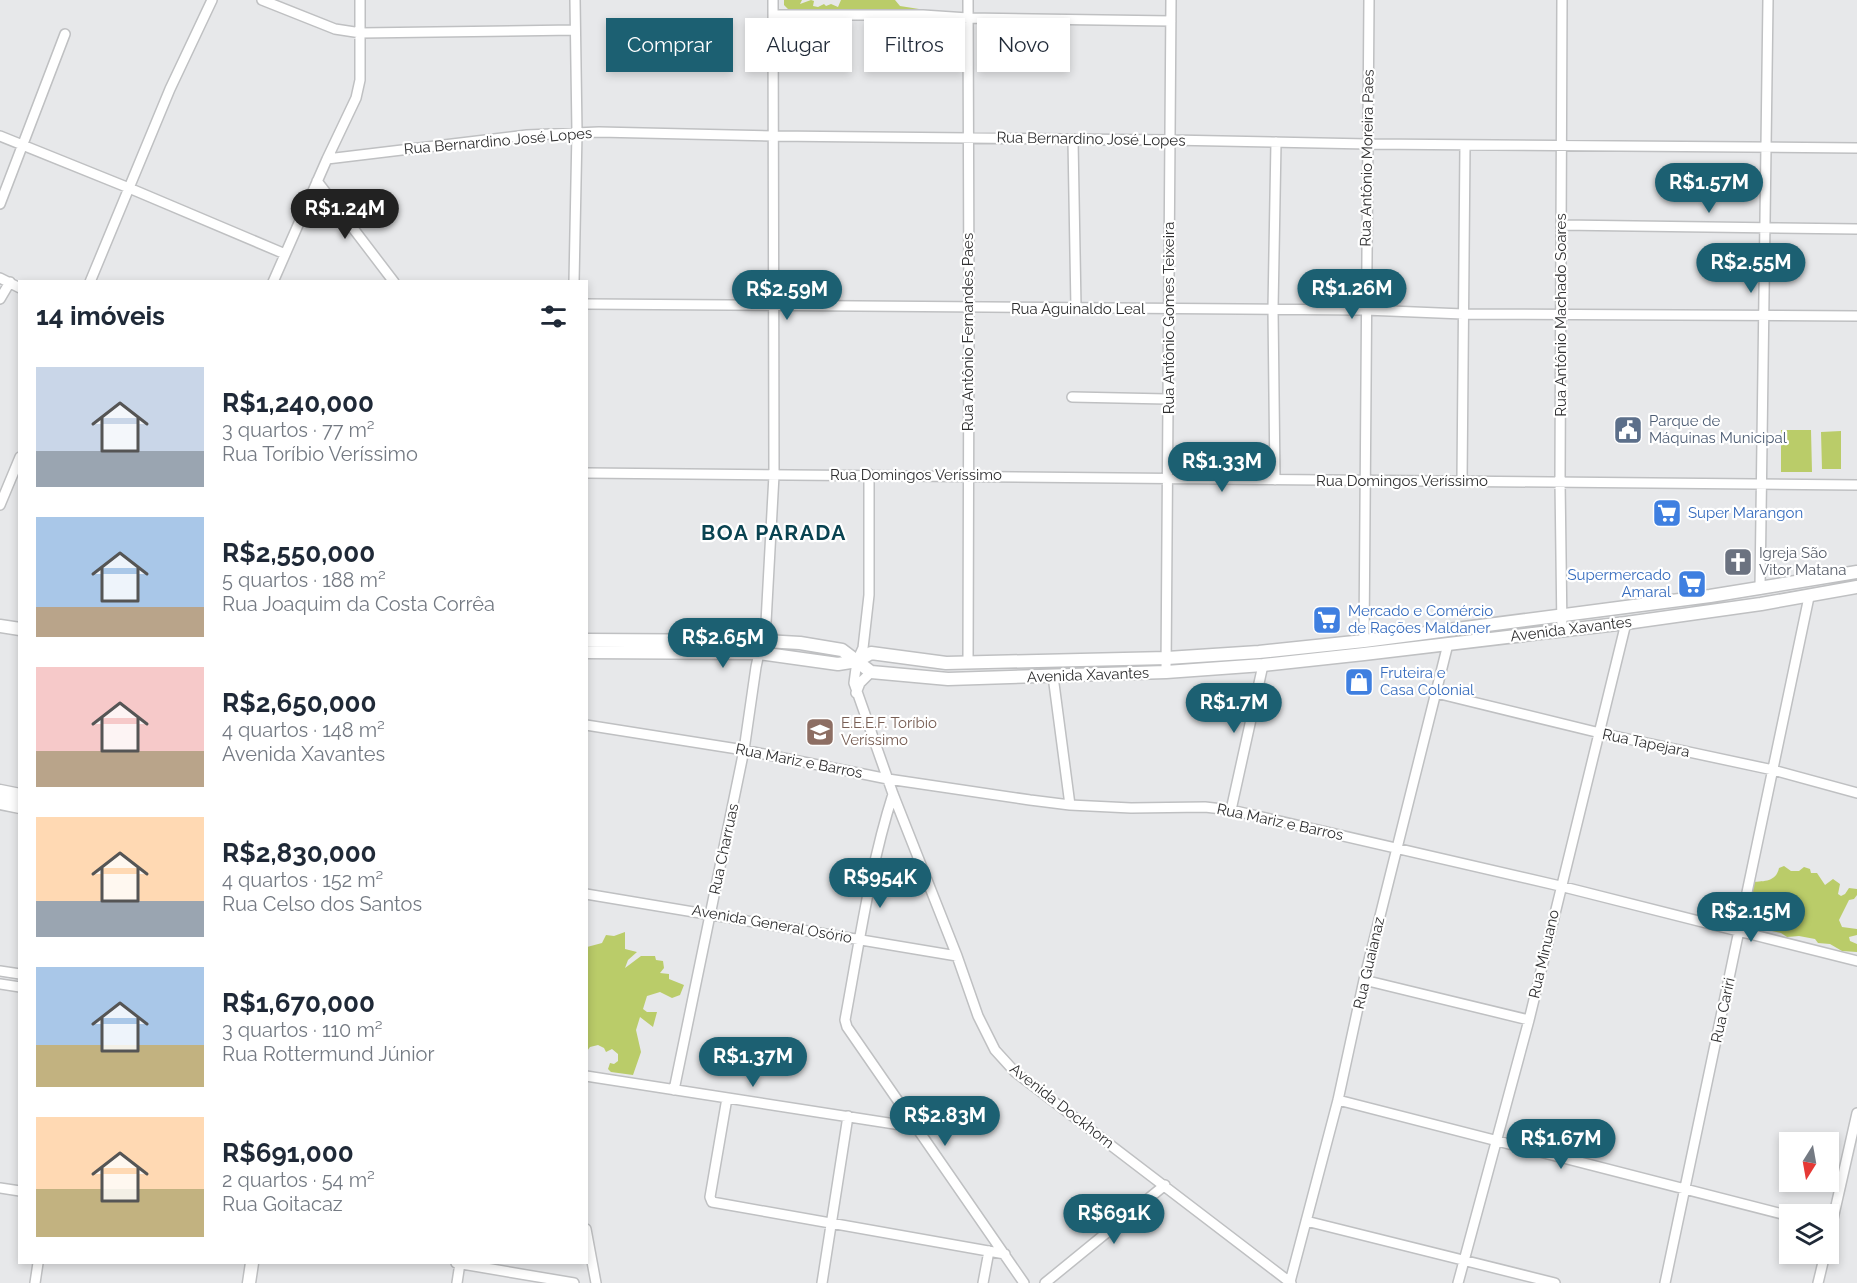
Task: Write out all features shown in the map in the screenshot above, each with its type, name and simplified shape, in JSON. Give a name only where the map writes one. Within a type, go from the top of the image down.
[{"type":"main road","name":"Avenida Xavantes","points":[[588,652],[759,653],[838,663],[857,661],[871,653],[946,663],[1167,658],[1259,652],[1364,641],[1760,588],[1857,572]]},
{"type":"main road","name":"Avenida Xavantes","points":[[871,672],[948,679],[1166,672],[1263,665],[1626,623],[1809,597],[1857,587]]},
{"type":"main road","points":[[0,626],[18,629]]},
{"type":"main road","points":[[588,640],[765,641],[800,644],[842,650],[871,672]]},
{"type":"main road","points":[[0,791],[18,795]]},
{"type":"main road","points":[[0,803],[18,807]]},
{"type":"main road","points":[[249,1283],[252,1264]]},
{"type":"street","points":[[91,280],[170,89],[212,0]]},
{"type":"street","points":[[262,0],[335,29],[361,33],[575,30]]},
{"type":"street","points":[[274,280],[356,98],[360,80],[360,0]]},
{"type":"street","points":[[574,280],[577,132],[575,0]]},
{"type":"street","points":[[765,641],[774,475],[773,0]]},
{"type":"street","name":"Rua Antônio Fernandes Paes","points":[[968,0],[968,663]]},
{"type":"street","name":"Rua Antônio Gomes Teixeira","points":[[1166,672],[1171,0]]},
{"type":"street","name":"Rua Antônio Moreira Paes","points":[[1364,641],[1369,0]]},
{"type":"street","name":"Rua Antônio Machado Soares","points":[[1562,0],[1560,481],[1562,631]]},
{"type":"street","points":[[1760,588],[1768,0]]},
{"type":"street","points":[[774,15],[923,15],[968,18],[1171,21]]},
{"type":"street","points":[[0,204],[65,34]]},
{"type":"street","name":"Rua Bernardino José Lopes","points":[[327,159],[527,135],[577,132],[1466,146],[1857,148]]},
{"type":"street","points":[[0,136],[285,254]]},
{"type":"street","points":[[1073,140],[1076,308]]},
{"type":"street","points":[[1275,142],[1273,309],[1275,480]]},
{"type":"street","points":[[1462,481],[1466,146]]},
{"type":"street","points":[[317,181],[392,280]]},
{"type":"street","points":[[1561,225],[1857,229]]},
{"type":"street","points":[[0,278],[18,287]]},
{"type":"street","points":[[0,299],[10,282]]},
{"type":"street","name":"Rua Aguinaldo Leal","points":[[588,304],[1857,316]]},
{"type":"street","points":[[1072,397],[1167,399]]},
{"type":"street","points":[[0,505],[18,462]]},
{"type":"street","name":"Rua Domingos Veríssimo","points":[[588,472],[1857,485]]},
{"type":"street","name":"Avenida Dockhorn","points":[[869,474],[869,595],[863,648],[857,661],[854,683],[856,693],[978,1016],[995,1050],[1015,1072],[1290,1282]]},
{"type":"street","name":"Rua Cariri","points":[[1665,1283],[1809,597]]},
{"type":"street","name":"Rua Minuano","points":[[1458,1283],[1528,1020],[1626,623]]},
{"type":"street","name":"Rua Charruas","points":[[674,1090],[744,750],[759,653],[765,641]]},
{"type":"street","name":"Rua Guaianaz","points":[[1290,1282],[1338,1100],[1364,980],[1448,644]]},
{"type":"street","points":[[1231,810],[1263,665]]},
{"type":"street","points":[[856,693],[860,683],[871,672]]},
{"type":"street","points":[[1053,676],[1070,804]]},
{"type":"street","name":"Rua Tapejara","points":[[1436,693],[1600,733],[1773,770],[1857,793]]},
{"type":"street","name":"Rua Mariz e Barros","points":[[588,725],[744,750],[888,779],[1070,804],[1131,808],[1205,807],[1231,810],[1560,886],[1857,961]]},
{"type":"street","points":[[893,794],[884,821],[845,1020],[849,1033],[1024,1283]]},
{"type":"street","name":"Avenida General Osório","points":[[588,894],[711,913],[957,956]]},
{"type":"street","points":[[0,971],[18,974]]},
{"type":"street","points":[[1364,980],[1528,1020]]},
{"type":"street","points":[[0,984],[18,987]]},
{"type":"street","points":[[588,1076],[914,1127]]},
{"type":"street","points":[[727,1098],[710,1197],[712,1202],[1005,1254]]},
{"type":"street","points":[[1338,1100],[1779,1213]]},
{"type":"street","points":[[1835,1204],[1857,1113]]},
{"type":"street","points":[[822,1283],[848,1116]]},
{"type":"street","points":[[1045,1283],[1165,1185]]},
{"type":"street","points":[[0,1188],[18,1191]]},
{"type":"street","points":[[1306,1221],[1555,1283]]},
{"type":"street","points":[[588,1240],[596,1283]]},
{"type":"street","points":[[983,1283],[989,1251]]},
{"type":"street","points":[[35,1283],[38,1264]]},
{"type":"street","points":[[457,1283],[459,1264]]},
{"type":"street","points":[[465,1264],[574,1283]]},
{"type":"street","points":[[1818,1283],[1823,1264]]},
{"type":"green space","points":[[784,0],[802,0],[800,4],[811,0],[814,1],[813,6],[831,4],[838,7],[841,0],[895,0],[900,6],[919,9],[917,13],[805,13],[795,10],[791,12],[784,5]]},
{"type":"green space","points":[[1781,430],[1811,430],[1812,472],[1781,472]]},
{"type":"green space","points":[[1841,431],[1841,469],[1822,469],[1821,432]]},
{"type":"green space","points":[[1784,866],[1791,871],[1799,871],[1804,867],[1810,869],[1811,873],[1817,873],[1825,885],[1833,879],[1840,884],[1838,894],[1841,896],[1849,888],[1857,889],[1857,895],[1854,899],[1849,900],[1839,920],[1842,927],[1857,929],[1857,935],[1849,937],[1850,941],[1857,944],[1857,952],[1842,951],[1830,944],[1818,943],[1815,939],[1799,936],[1787,937],[1772,931],[1751,931],[1745,925],[1753,882],[1772,878],[1779,868]]},
{"type":"green space","points":[[625,932],[625,949],[637,952],[628,960],[625,968],[641,956],[655,956],[656,960],[663,961],[664,968],[660,973],[669,974],[669,979],[684,985],[680,995],[672,998],[660,992],[647,996],[643,1009],[647,1012],[657,1012],[653,1027],[640,1017],[636,1030],[641,1052],[633,1075],[611,1072],[608,1069],[610,1063],[614,1064],[618,1061],[618,1054],[612,1049],[606,1052],[598,1045],[588,1050],[588,947],[602,943],[606,935],[614,936]]},
{"type":"place","name":"Parque de Máquinas Municipal","points":[[1628,430]]},
{"type":"place","name":"Super Marangon","points":[[1667,513]]},
{"type":"place","name":"Igreja São Vitor Matana","points":[[1738,562]]},
{"type":"place","name":"Supermercado Amaral","points":[[1692,584]]},
{"type":"place","name":"Mercado e Comércio de Rações Maldaner","points":[[1327,620]]},
{"type":"place","name":"Fruteira e Casa Colonial","points":[[1359,682]]},
{"type":"place","name":"E.E.E.F. Toríbio Veríssimo","points":[[820,732]]},
{"type":"district","name":"BOA PARADA","points":[[774,533]]}]
